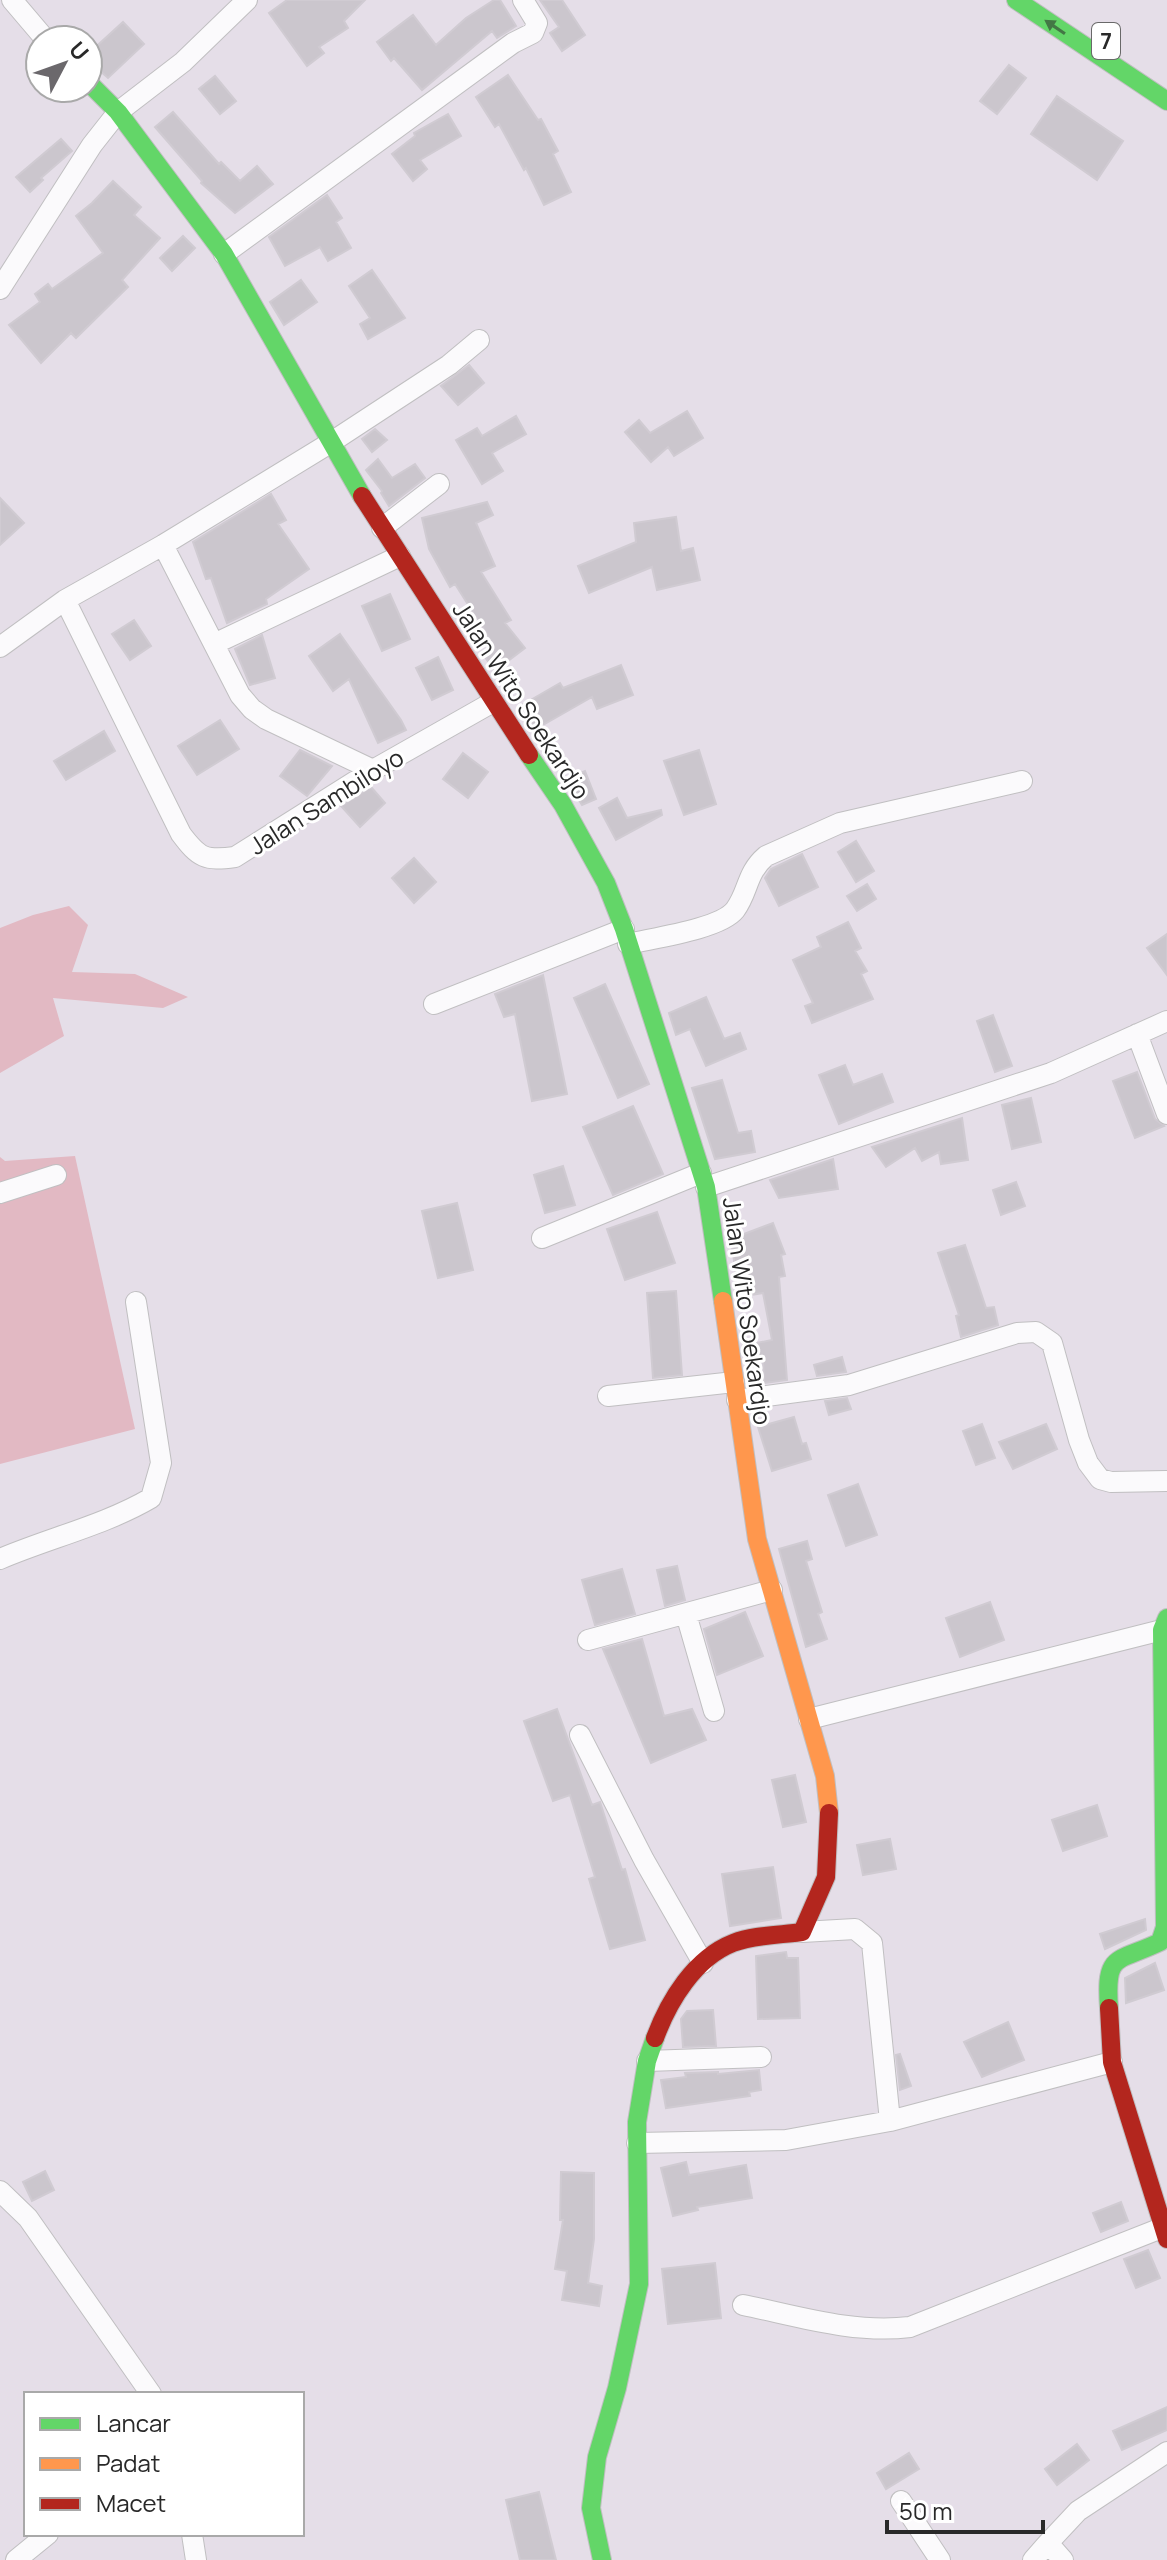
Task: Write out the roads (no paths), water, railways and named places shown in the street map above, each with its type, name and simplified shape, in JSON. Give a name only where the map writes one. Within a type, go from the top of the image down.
[{"type":"main road","points":[[1016,0],[1167,101]]},
{"type":"main road","name":"7","points":[[1044,0],[1167,81]]},
{"type":"main road","name":"Jalan Wito Soekardjo","points":[[104,98],[118,112],[224,254],[330,443],[493,702],[563,805],[606,883],[703,1180],[757,1539],[825,1776],[830,1828],[826,1877],[802,1932]]},
{"type":"main road","points":[[1164,1624],[1165,1927],[1160,1942],[1120,1960],[1108,1971],[1112,2062],[1165,2233]]},
{"type":"main road","points":[[602,2560],[591,2508],[597,2457],[617,2388],[639,2284],[637,2122],[647,2061],[663,2016],[708,1956],[736,1942],[802,1932]]},
{"type":"street","points":[[12,0],[32,24]]},
{"type":"street","points":[[3,278],[92,145],[118,112],[183,62],[247,0]]},
{"type":"street","points":[[224,254],[513,43],[535,31],[537,23],[523,0]]},
{"type":"street","points":[[0,647],[65,600],[163,545],[330,443],[449,365],[479,340]]},
{"type":"street","points":[[382,528],[439,484]]},
{"type":"street","points":[[163,545],[240,695],[252,709],[266,719],[373,770]]},
{"type":"street","points":[[214,644],[400,556]]},
{"type":"street","name":"Jalan Sambiloyo","points":[[65,600],[181,834],[194,852],[211,860],[235,857],[373,770],[493,702]]},
{"type":"street","points":[[434,1004],[626,937],[717,922],[732,914],[741,901],[749,876],[766,856],[840,823],[1022,781]]},
{"type":"street","points":[[542,1238],[703,1180],[1051,1073],[1167,1021]]},
{"type":"street","points":[[1137,1034],[1167,1114]]},
{"type":"street","points":[[0,1193],[56,1175]]},
{"type":"street","points":[[0,1559],[132,1510],[151,1498],[161,1463],[136,1302]]},
{"type":"street","points":[[608,1396],[849,1385],[1017,1333],[1036,1332],[1052,1343],[1079,1440],[1088,1463],[1100,1479],[1111,1482],[1167,1481]]},
{"type":"street","points":[[588,1640],[772,1590]]},
{"type":"street","points":[[686,1614],[714,1711]]},
{"type":"street","points":[[809,1719],[1164,1624]]},
{"type":"street","points":[[580,1735],[644,1860],[703,1963]]},
{"type":"street","points":[[802,1932],[855,1929],[872,1943],[890,2121]]},
{"type":"street","points":[[647,2061],[761,2057]]},
{"type":"street","points":[[637,2143],[786,2140],[890,2121],[1112,2062]]},
{"type":"street","points":[[0,2191],[28,2218],[150,2392]]},
{"type":"street","points":[[743,2305],[864,2329],[910,2327],[1165,2233]]},
{"type":"street","points":[[1033,2560],[1078,2511],[1167,2452]]},
{"type":"street","points":[[901,2501],[940,2560]]},
{"type":"street","points":[[16,2560],[46,2536]]},
{"type":"street","points":[[192,2536],[196,2560]]},
{"type":"street","points":[[1048,2543],[1063,2560]]}]
